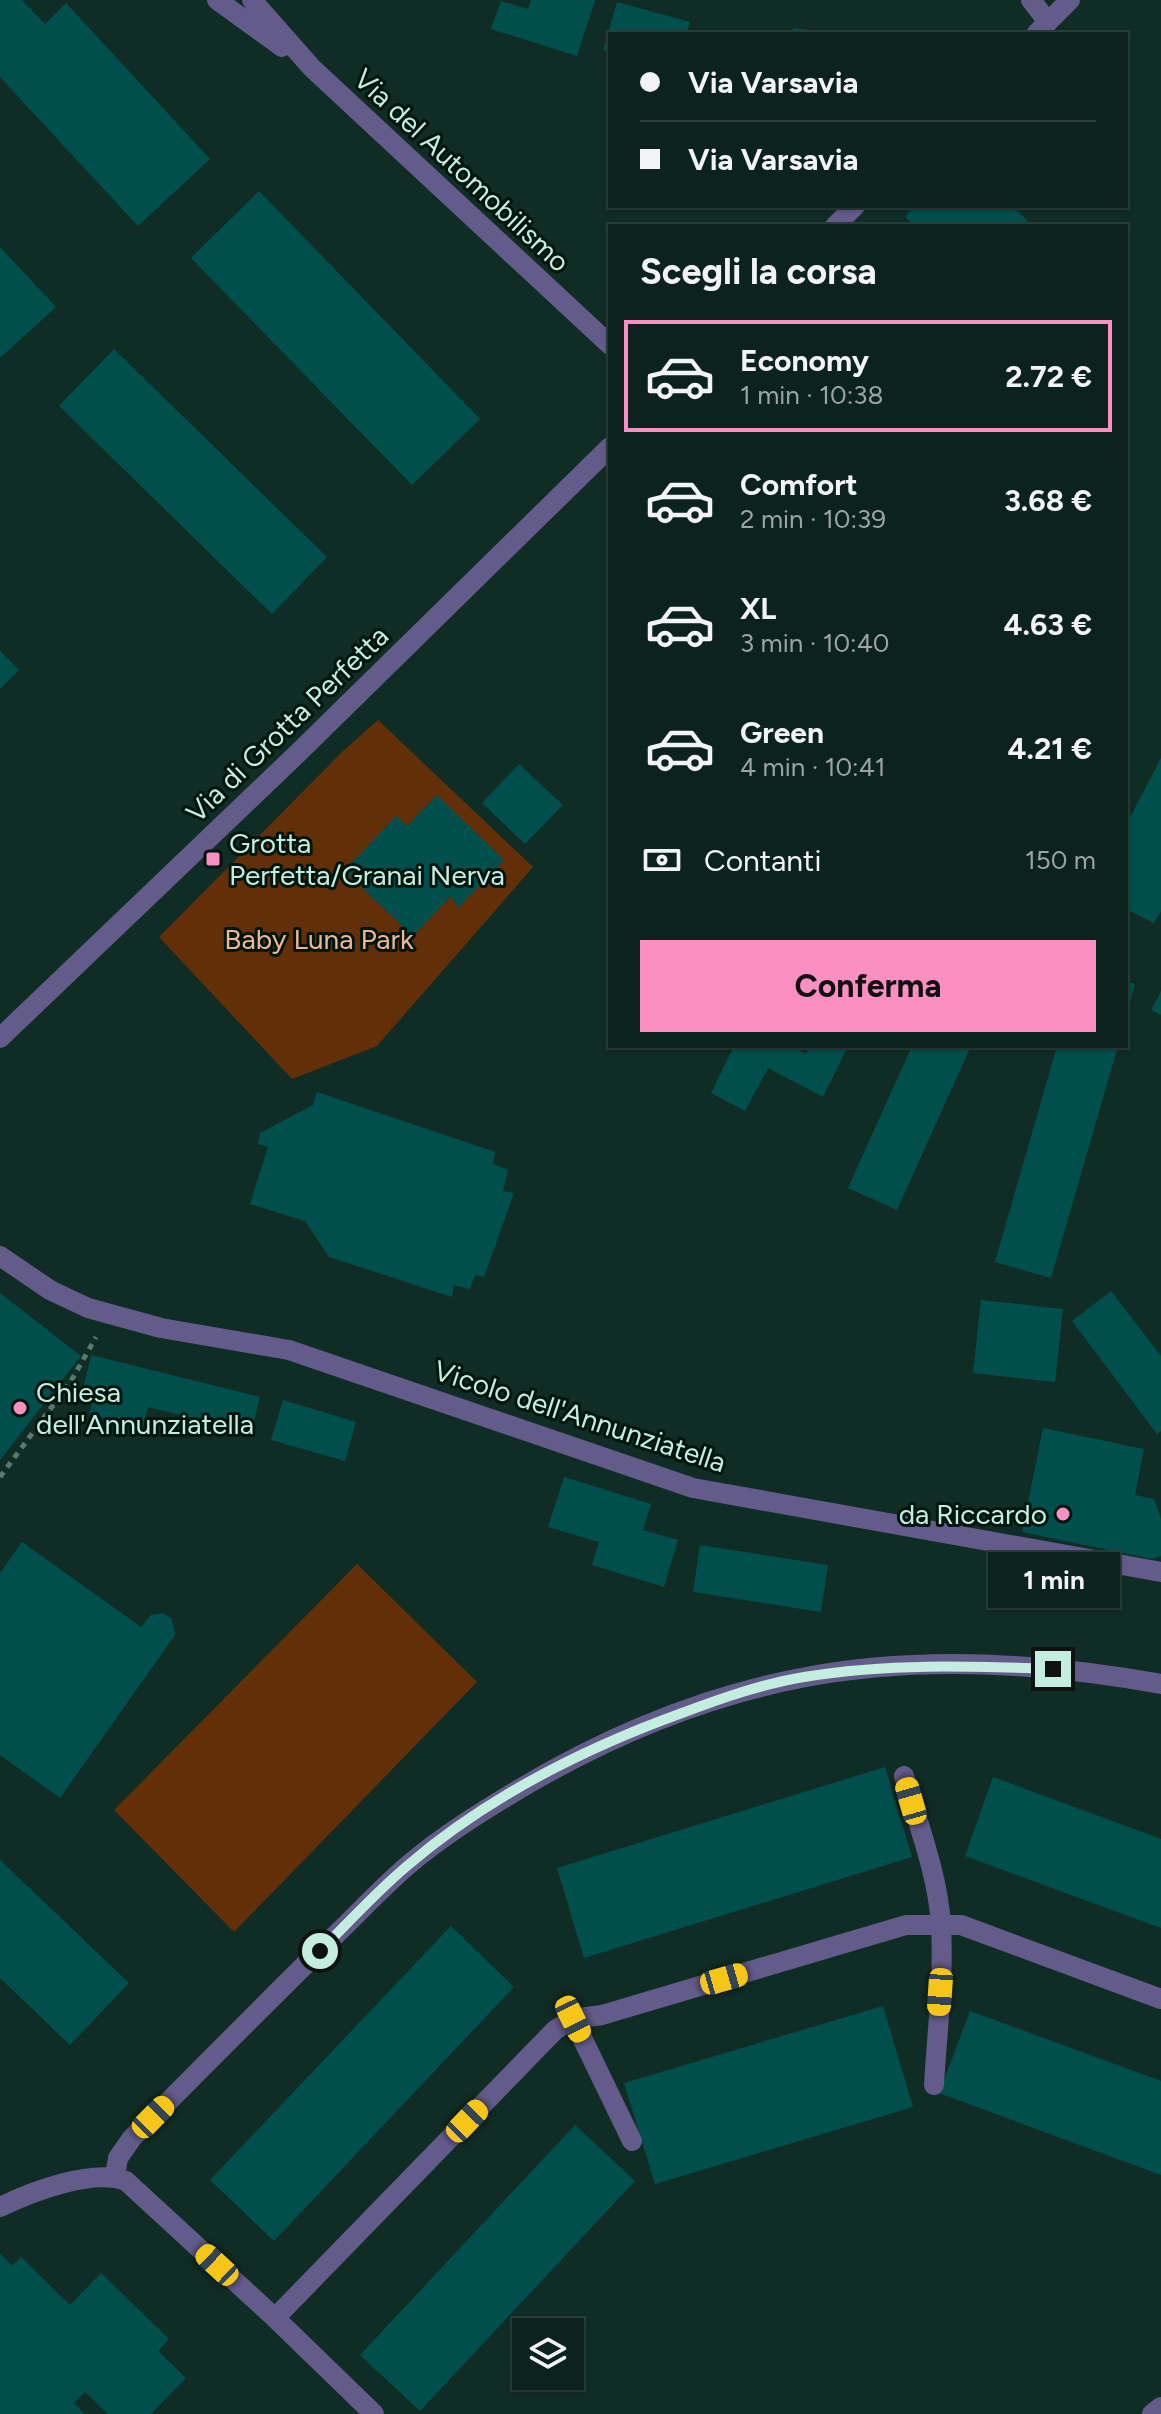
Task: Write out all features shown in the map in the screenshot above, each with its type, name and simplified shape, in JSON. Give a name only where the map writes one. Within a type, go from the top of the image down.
[{"type":"street","name":"Via del Automobilismo","points":[[217,0],[312,68]]},
{"type":"street","name":"Via del Automobilismo","points":[[252,0],[312,68],[608,343]]},
{"type":"street","points":[[1031,0],[1042,28],[1070,0]]},
{"type":"street","points":[[837,224],[853,208]]},
{"type":"street","name":"Via di Grotta Perfetta","points":[[0,1038],[274,776],[608,449]]},
{"type":"street","name":"Vicolo dell'Annunziatella","points":[[0,1256],[50,1290],[108,1315],[161,1328],[289,1350],[693,1488],[1161,1572]]},
{"type":"street","points":[[115,2177],[118,2158],[132,2138],[405,1867],[470,1819],[557,1766],[629,1731],[758,1687],[803,1677],[895,1667],[1053,1669],[1161,1684]]},
{"type":"street","points":[[904,1776],[933,1877],[941,1924],[934,2085]]},
{"type":"street","points":[[275,2318],[555,2030],[573,2019],[602,2015],[906,1925],[961,1925],[1161,1999]]},
{"type":"street","points":[[573,2019],[632,2141]]},
{"type":"street","points":[[0,2207],[75,2181],[97,2177],[115,2177],[133,2185],[374,2414]]},
{"type":"street","points":[[1152,2414],[1161,2407]]},
{"type":"path","points":[[0,1477],[71,1381],[108,1315]]},
{"type":"green space","name":"Baby Luna Park","points":[[378,720],[533,867],[377,1046],[292,1079],[159,937],[343,751]]},
{"type":"green space","points":[[357,1564],[477,1682],[234,1932],[114,1810]]},
{"type":"building","points":[[0,0],[22,0],[45,24],[66,3],[210,159],[138,226],[0,77]]},
{"type":"building","points":[[531,0],[595,0],[577,56],[491,29],[501,1],[528,9]]},
{"type":"building","points":[[617,2],[690,22],[687,32],[608,32]]},
{"type":"building","points":[[793,28],[825,32],[792,32]]},
{"type":"building","points":[[608,33],[608,51],[603,50]]},
{"type":"building","points":[[259,191],[480,419],[412,485],[191,258]]},
{"type":"building","points":[[912,208],[1014,208],[1028,221],[1026,224],[913,224],[905,217]]},
{"type":"building","points":[[0,247],[56,307],[0,358]]},
{"type":"building","points":[[114,349],[327,557],[272,614],[59,406]]},
{"type":"building","points":[[0,651],[19,670],[0,689]]},
{"type":"building","points":[[1161,758],[1161,911],[1154,923],[1128,910],[1128,821]]},
{"type":"building","points":[[519,764],[563,805],[525,844],[482,803]]},
{"type":"building","points":[[437,795],[504,860],[458,908],[451,896],[413,936],[344,871],[396,816],[407,826]]},
{"type":"building","points":[[1128,982],[1135,984],[1128,1009]]},
{"type":"building","points":[[1161,991],[1161,1015],[1151,1010]]},
{"type":"building","points":[[733,1048],[794,1048],[806,1054],[809,1048],[847,1048],[823,1097],[768,1068],[745,1111],[711,1093]]},
{"type":"building","points":[[911,1048],[970,1048],[897,1210],[848,1188]]},
{"type":"building","points":[[1056,1048],[1117,1048],[1051,1278],[995,1262]]},
{"type":"building","points":[[317,1092],[495,1152],[493,1164],[508,1170],[503,1191],[514,1193],[484,1277],[475,1275],[470,1289],[454,1285],[452,1297],[329,1257],[305,1221],[250,1204],[268,1147],[258,1144],[260,1133],[313,1105]]},
{"type":"building","points":[[1111,1291],[1161,1356],[1161,1431],[1157,1434],[1072,1321]]},
{"type":"building","name":"Chiesa dell'Annunziatella","points":[[0,1293],[81,1356],[0,1460]]},
{"type":"building","points":[[981,1300],[1063,1309],[1055,1382],[973,1373]]},
{"type":"building","points":[[91,1355],[260,1397],[251,1432],[148,1407],[143,1427],[89,1414],[96,1388],[84,1385]]},
{"type":"building","points":[[283,1400],[356,1422],[345,1461],[271,1440]]},
{"type":"building","points":[[1043,1428],[1144,1449],[1135,1495],[1154,1499],[1161,1519],[1161,1556],[1152,1559],[1022,1532]]},
{"type":"building","points":[[564,1477],[651,1504],[643,1530],[678,1540],[664,1587],[592,1565],[599,1542],[548,1527]]},
{"type":"building","points":[[22,1542],[141,1627],[151,1615],[163,1613],[171,1618],[174,1627],[175,1635],[60,1798],[0,1755],[0,1573]]},
{"type":"building","points":[[700,1545],[828,1565],[821,1612],[693,1592]]},
{"type":"building","points":[[885,1767],[912,1857],[584,1958],[557,1868]]},
{"type":"building","points":[[993,1777],[1161,1839],[1161,1928],[965,1856]]},
{"type":"building","points":[[0,1860],[129,1983],[70,2045],[0,1978]]},
{"type":"building","points":[[451,1926],[514,1987],[274,2241],[210,2180]]},
{"type":"building","points":[[883,2006],[913,2107],[655,2184],[624,2083]]},
{"type":"building","points":[[970,2011],[1161,2081],[1161,2175],[939,2093]]},
{"type":"building","points":[[575,2125],[635,2181],[420,2411],[360,2355]]},
{"type":"building","points":[[0,2253],[12,2266],[21,2257],[70,2305],[101,2273],[169,2339],[158,2351],[186,2378],[151,2414],[108,2414],[85,2392],[74,2403],[85,2414],[0,2414]]},
{"type":"place","name":"Grotta Perfetta/Granai Nerva","points":[[213,859]]},
{"type":"place","name":"Chiesa dell'Annunziatella","points":[[20,1408]]},
{"type":"place","name":"da Riccardo","points":[[1063,1514]]},
{"type":"route","points":[[320,1951],[405,1867],[453,1830],[557,1766],[629,1731],[723,1697],[803,1677],[895,1667],[1053,1669]]}]
